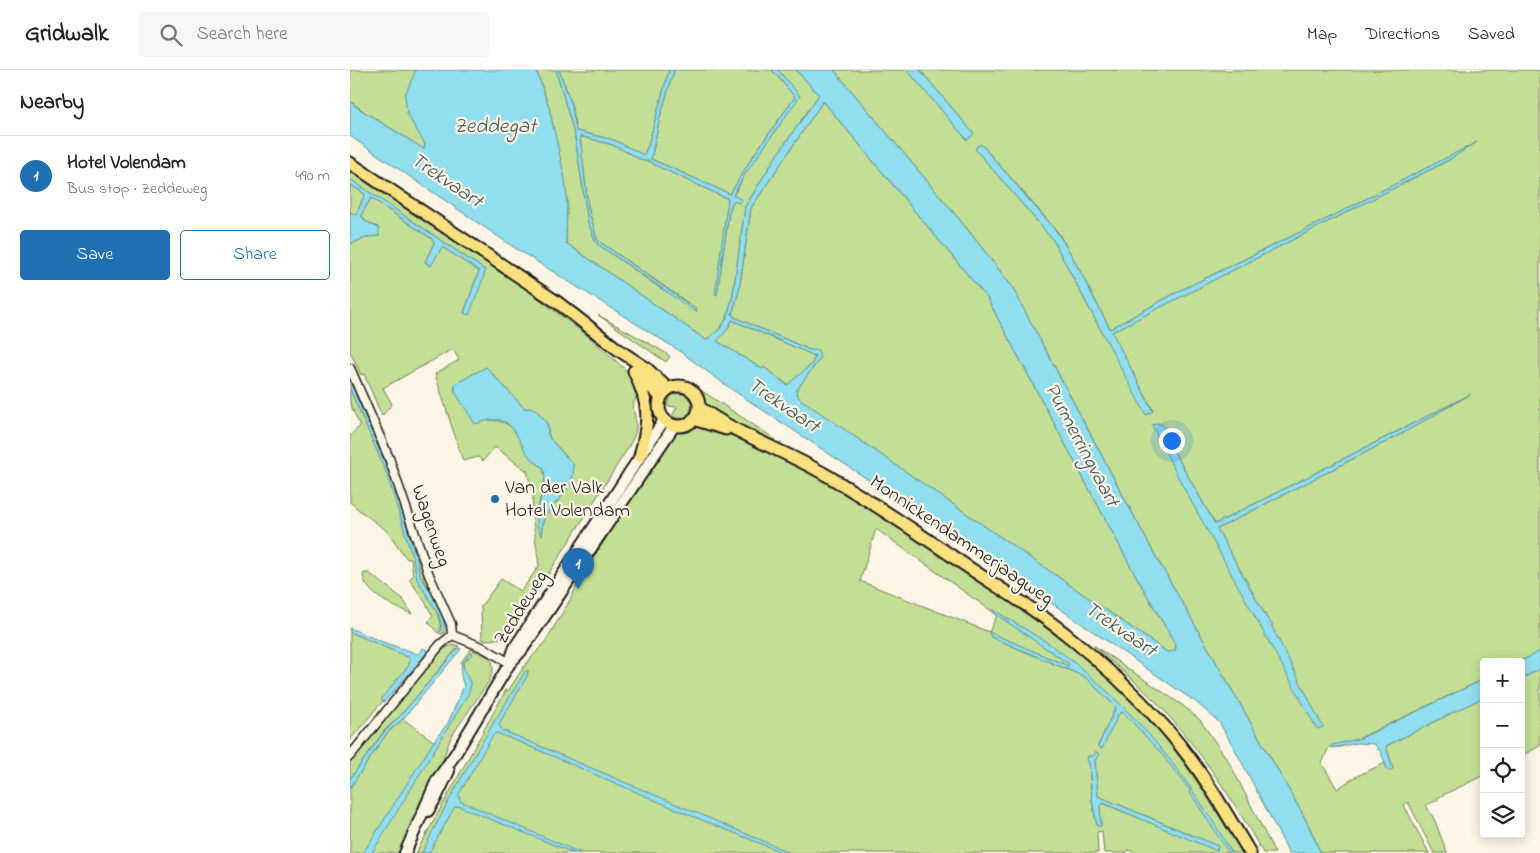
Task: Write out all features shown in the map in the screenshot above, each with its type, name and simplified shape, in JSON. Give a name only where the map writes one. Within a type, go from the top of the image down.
[{"type":"main road","points":[[350,163],[557,302],[620,352],[646,368],[664,393]]},
{"type":"main road","points":[[620,352],[634,371],[644,393],[648,415],[640,456]]},
{"type":"main road","points":[[634,371],[664,393]]},
{"type":"main road","points":[[679,386],[688,388],[696,395],[699,407],[693,419],[682,426],[669,423],[659,406],[664,393],[679,386]]},
{"type":"main road","name":"Monnickendammerjaagweg","points":[[699,407],[737,431],[792,456],[845,486],[1038,614],[1093,656],[1141,702],[1184,750],[1218,800],[1250,853]]},
{"type":"main road","name":"Monnickendammerjaagweg","points":[[693,419],[737,431]]},
{"type":"main road","name":"Zeddeweg","points":[[510,663],[515,647],[640,456],[669,423]]},
{"type":"main road","name":"Zeddeweg","points":[[405,853],[420,822],[440,791],[454,756],[510,663],[522,650],[669,423]]},
{"type":"street","name":"Wagenweg","points":[[350,368],[390,458],[429,575],[451,624],[452,635]]},
{"type":"street","points":[[350,756],[440,645],[452,635],[482,647],[510,663]]},
{"type":"green space","points":[[350,70],[416,70],[407,113],[425,144],[424,150],[350,101]]},
{"type":"green space","points":[[536,70],[556,70],[575,137],[588,222],[596,243],[660,288],[697,309],[597,240],[588,207],[580,136],[613,145],[728,199],[717,294],[729,212],[733,201],[741,200],[733,196],[745,174],[799,96],[778,70],[796,70],[819,95],[775,158],[745,207],[733,294],[727,318],[720,329],[706,340],[566,243],[567,200],[549,107]]},
{"type":"green space","points":[[559,70],[669,70],[644,156],[614,140],[576,131],[571,103]]},
{"type":"green space","points":[[674,70],[772,70],[795,97],[751,159],[730,194],[651,159],[660,117]]},
{"type":"green space","points":[[834,70],[907,70],[967,140],[974,134],[920,70],[1540,70],[1540,651],[1525,659],[1480,658],[1480,681],[1341,747],[1329,747],[1322,763],[1337,789],[1355,777],[1385,763],[1388,771],[1393,768],[1386,746],[1480,698],[1480,777],[1426,805],[1435,821],[1447,853],[1434,853],[1408,802],[1404,805],[1429,853],[1321,853],[1305,818],[1151,548],[1011,285],[964,225]],"holes":[[[981,144],[1057,231],[1110,329],[1181,290],[1315,225],[1470,146],[1447,161],[1111,332],[1153,410],[1102,332],[1053,240],[976,150]],[[1459,400],[1401,434],[1217,529],[1272,627],[1153,426],[1158,423],[1164,428],[1163,432],[1215,524]]]},
{"type":"green space","points":[[823,101],[987,298],[1132,569],[1173,640],[1176,646],[1175,651],[1167,652],[798,398],[796,391],[820,358],[815,351],[734,317],[732,314],[739,291],[751,208]]},
{"type":"green space","points":[[350,170],[514,280],[588,336],[626,370],[639,393],[633,406],[636,423],[635,432],[628,448],[525,611],[502,638],[482,639],[481,606],[501,579],[521,591],[539,566],[532,513],[533,496],[527,471],[495,447],[483,461],[478,457],[463,461],[435,374],[459,360],[453,349],[383,388],[392,404],[382,416],[364,374],[361,375],[350,351],[350,244],[368,237],[379,228],[365,221],[361,215],[371,198],[432,239],[434,243],[425,262],[430,266],[442,247],[479,271],[464,313],[485,270],[350,179]],"holes":[[[486,367],[524,408],[535,409],[546,421],[550,439],[567,457],[566,493],[545,517],[542,534],[538,525],[537,513],[544,480],[543,468],[535,461],[514,430],[499,421],[486,420],[455,392],[455,385]]]},
{"type":"green space","points":[[350,184],[365,194],[356,215],[350,212]]},
{"type":"green space","points":[[598,315],[659,349],[670,356],[666,362]]},
{"type":"green space","points":[[732,320],[815,356],[812,364],[788,385],[764,367],[762,369],[717,341],[727,330]]},
{"type":"green space","points":[[350,374],[376,432],[448,621],[447,629],[442,634],[438,633],[428,622],[433,616],[409,579],[413,576],[411,559],[407,559],[387,531],[350,502],[350,436],[360,426],[350,403],[350,389],[387,474],[414,562],[417,579],[437,612],[441,628],[445,623],[436,601],[420,575],[392,479],[350,381]]},
{"type":"green space","points":[[702,391],[775,439],[773,442],[737,426],[703,404],[700,394]]},
{"type":"green space","points":[[678,393],[686,395],[692,403],[689,414],[683,418],[672,416],[677,407],[666,406],[671,396]]},
{"type":"green space","points":[[693,424],[728,434],[794,463],[826,481],[888,520],[1076,650],[1121,690],[1166,740],[1193,776],[1242,853],[1136,853],[1128,850],[1126,853],[1104,853],[1102,831],[1097,832],[1098,853],[416,853],[506,690],[508,691],[525,665],[545,642],[580,579],[662,455],[670,435],[676,429],[684,429]],"holes":[[[876,529],[997,615],[989,632],[860,581]],[[993,610],[1065,656],[1086,673],[1124,712],[1119,712],[1098,746],[1116,707],[1085,677],[991,637],[989,633],[1068,666],[1070,663],[997,615]],[[1095,761],[1098,796],[1218,846],[1217,850],[1102,803],[1100,808],[1101,825],[1097,826],[1092,800],[1089,763]]]},
{"type":"green space","points":[[364,573],[369,573],[402,598],[412,614],[376,595],[365,582]]},
{"type":"green space","points":[[350,631],[418,659],[350,740]]},
{"type":"green space","points":[[1093,645],[1182,705],[1200,720],[1229,762],[1275,853],[1263,853],[1215,775],[1174,722],[1158,704]]},
{"type":"green space","points":[[459,646],[401,715],[384,731],[350,779],[350,761],[356,751],[381,719],[440,653],[447,647]]},
{"type":"green space","points":[[471,649],[489,657],[492,661],[493,670],[489,681],[451,737],[441,764],[398,853],[350,853],[350,788],[387,733],[403,719],[436,743],[455,713],[464,688],[461,662]]},
{"type":"green space","points":[[1540,668],[1540,746],[1525,754],[1525,703],[1525,676]]},
{"type":"water","points":[[416,70],[536,70],[549,107],[565,179],[567,200],[566,243],[706,340],[720,329],[727,318],[733,294],[745,207],[775,158],[819,95],[796,70],[834,70],[964,225],[1011,285],[1151,548],[1305,818],[1321,853],[1289,853],[1219,722],[1197,703],[964,543],[734,391],[678,350],[515,248],[350,136],[350,101],[358,108],[424,149],[425,144],[407,114],[405,95]],"holes":[[[823,101],[987,298],[1132,569],[1173,640],[1176,646],[1175,651],[1167,652],[799,398],[796,391],[820,358],[818,350],[810,350],[734,317],[732,314],[739,291],[751,208]],[[732,320],[815,356],[812,364],[787,385],[764,367],[762,369],[717,341],[727,330]]]},
{"type":"water","points":[[556,70],[559,70],[571,103],[576,131],[614,140],[644,155],[669,70],[674,70],[660,117],[651,159],[730,194],[751,159],[795,97],[772,70],[778,70],[800,96],[745,174],[733,195],[742,200],[740,203],[733,201],[729,212],[717,295],[715,294],[728,199],[613,145],[580,136],[588,207],[597,240],[697,310],[696,312],[596,243],[588,222],[575,137]]},
{"type":"water","points":[[907,70],[920,70],[974,134],[967,140]]},
{"type":"water","points":[[1477,142],[1447,161],[1112,332],[1153,411],[1146,415],[1053,240],[976,150],[976,147],[981,144],[1057,232],[1072,256],[1110,329],[1181,290],[1315,225]]},
{"type":"water","points":[[350,179],[485,270],[469,315],[464,313],[479,271],[442,247],[431,266],[425,262],[434,243],[432,239],[371,198],[361,215],[365,221],[379,228],[379,236],[368,237],[350,244],[350,212],[356,215],[365,194],[350,184]]},
{"type":"water","points":[[486,367],[524,408],[535,409],[546,421],[550,439],[573,464],[573,476],[570,486],[545,516],[542,525],[542,536],[537,520],[545,476],[543,468],[528,455],[509,425],[497,420],[475,424],[455,392],[455,384]]},
{"type":"water","points":[[350,381],[392,479],[420,575],[443,616],[445,627],[440,632],[442,625],[437,612],[417,579],[414,562],[387,474],[350,389]]},
{"type":"water","points":[[1471,394],[1401,434],[1217,529],[1272,624],[1323,727],[1317,729],[1180,481],[1152,425],[1162,424],[1163,432],[1215,524]]},
{"type":"water","points":[[991,608],[1057,649],[1116,700],[1159,746],[1178,771],[1215,824],[1232,853],[1229,853],[1189,789],[1159,751],[1124,713],[1119,713],[1102,749],[1098,746],[1116,707],[1085,677],[991,637],[989,632],[1068,666],[1069,664],[997,615]]},
{"type":"water","points":[[350,628],[416,654],[419,654],[423,648],[427,650],[425,656],[384,702],[381,699],[409,665],[410,658],[350,632]]},
{"type":"water","points":[[458,648],[461,649],[403,719],[387,733],[350,788],[350,779],[384,732],[401,715]]},
{"type":"water","points":[[1540,651],[1540,669],[1525,677],[1525,659]]},
{"type":"water","points":[[463,663],[470,685],[467,696],[372,853],[363,853],[436,738],[448,723],[464,686],[461,675]]},
{"type":"water","points":[[528,670],[526,678],[499,724],[502,730],[791,853],[784,853],[687,814],[496,733],[459,794],[460,801],[581,853],[574,853],[458,806],[454,808],[429,853],[422,853],[471,761]]},
{"type":"water","points":[[1480,681],[1480,699],[1386,746],[1393,769],[1388,771],[1380,750],[1378,750],[1375,744],[1357,743],[1332,748],[1331,746],[1361,738]]},
{"type":"water","points":[[1096,752],[1099,754],[1095,761],[1098,796],[1218,846],[1217,851],[1103,803],[1100,808],[1101,826],[1097,826],[1092,800],[1089,763],[1087,760],[1088,756],[1093,756]]},
{"type":"place","name":"Van der Valk Hotel Volendam","points":[[495,499]]},
{"type":"place","name":"Hotel Volendam","points":[[578,589]]},
{"type":"water label","name":"Zeddegat","points":[[495,127]]},
{"type":"water label","name":"Trekvaart","points":[[446,181]]},
{"type":"water label","name":"Trekvaart","points":[[783,406]]},
{"type":"water label","name":"Purmerringvaart","points":[[1081,445]]},
{"type":"water label","name":"Trekvaart","points":[[1120,630]]}]
